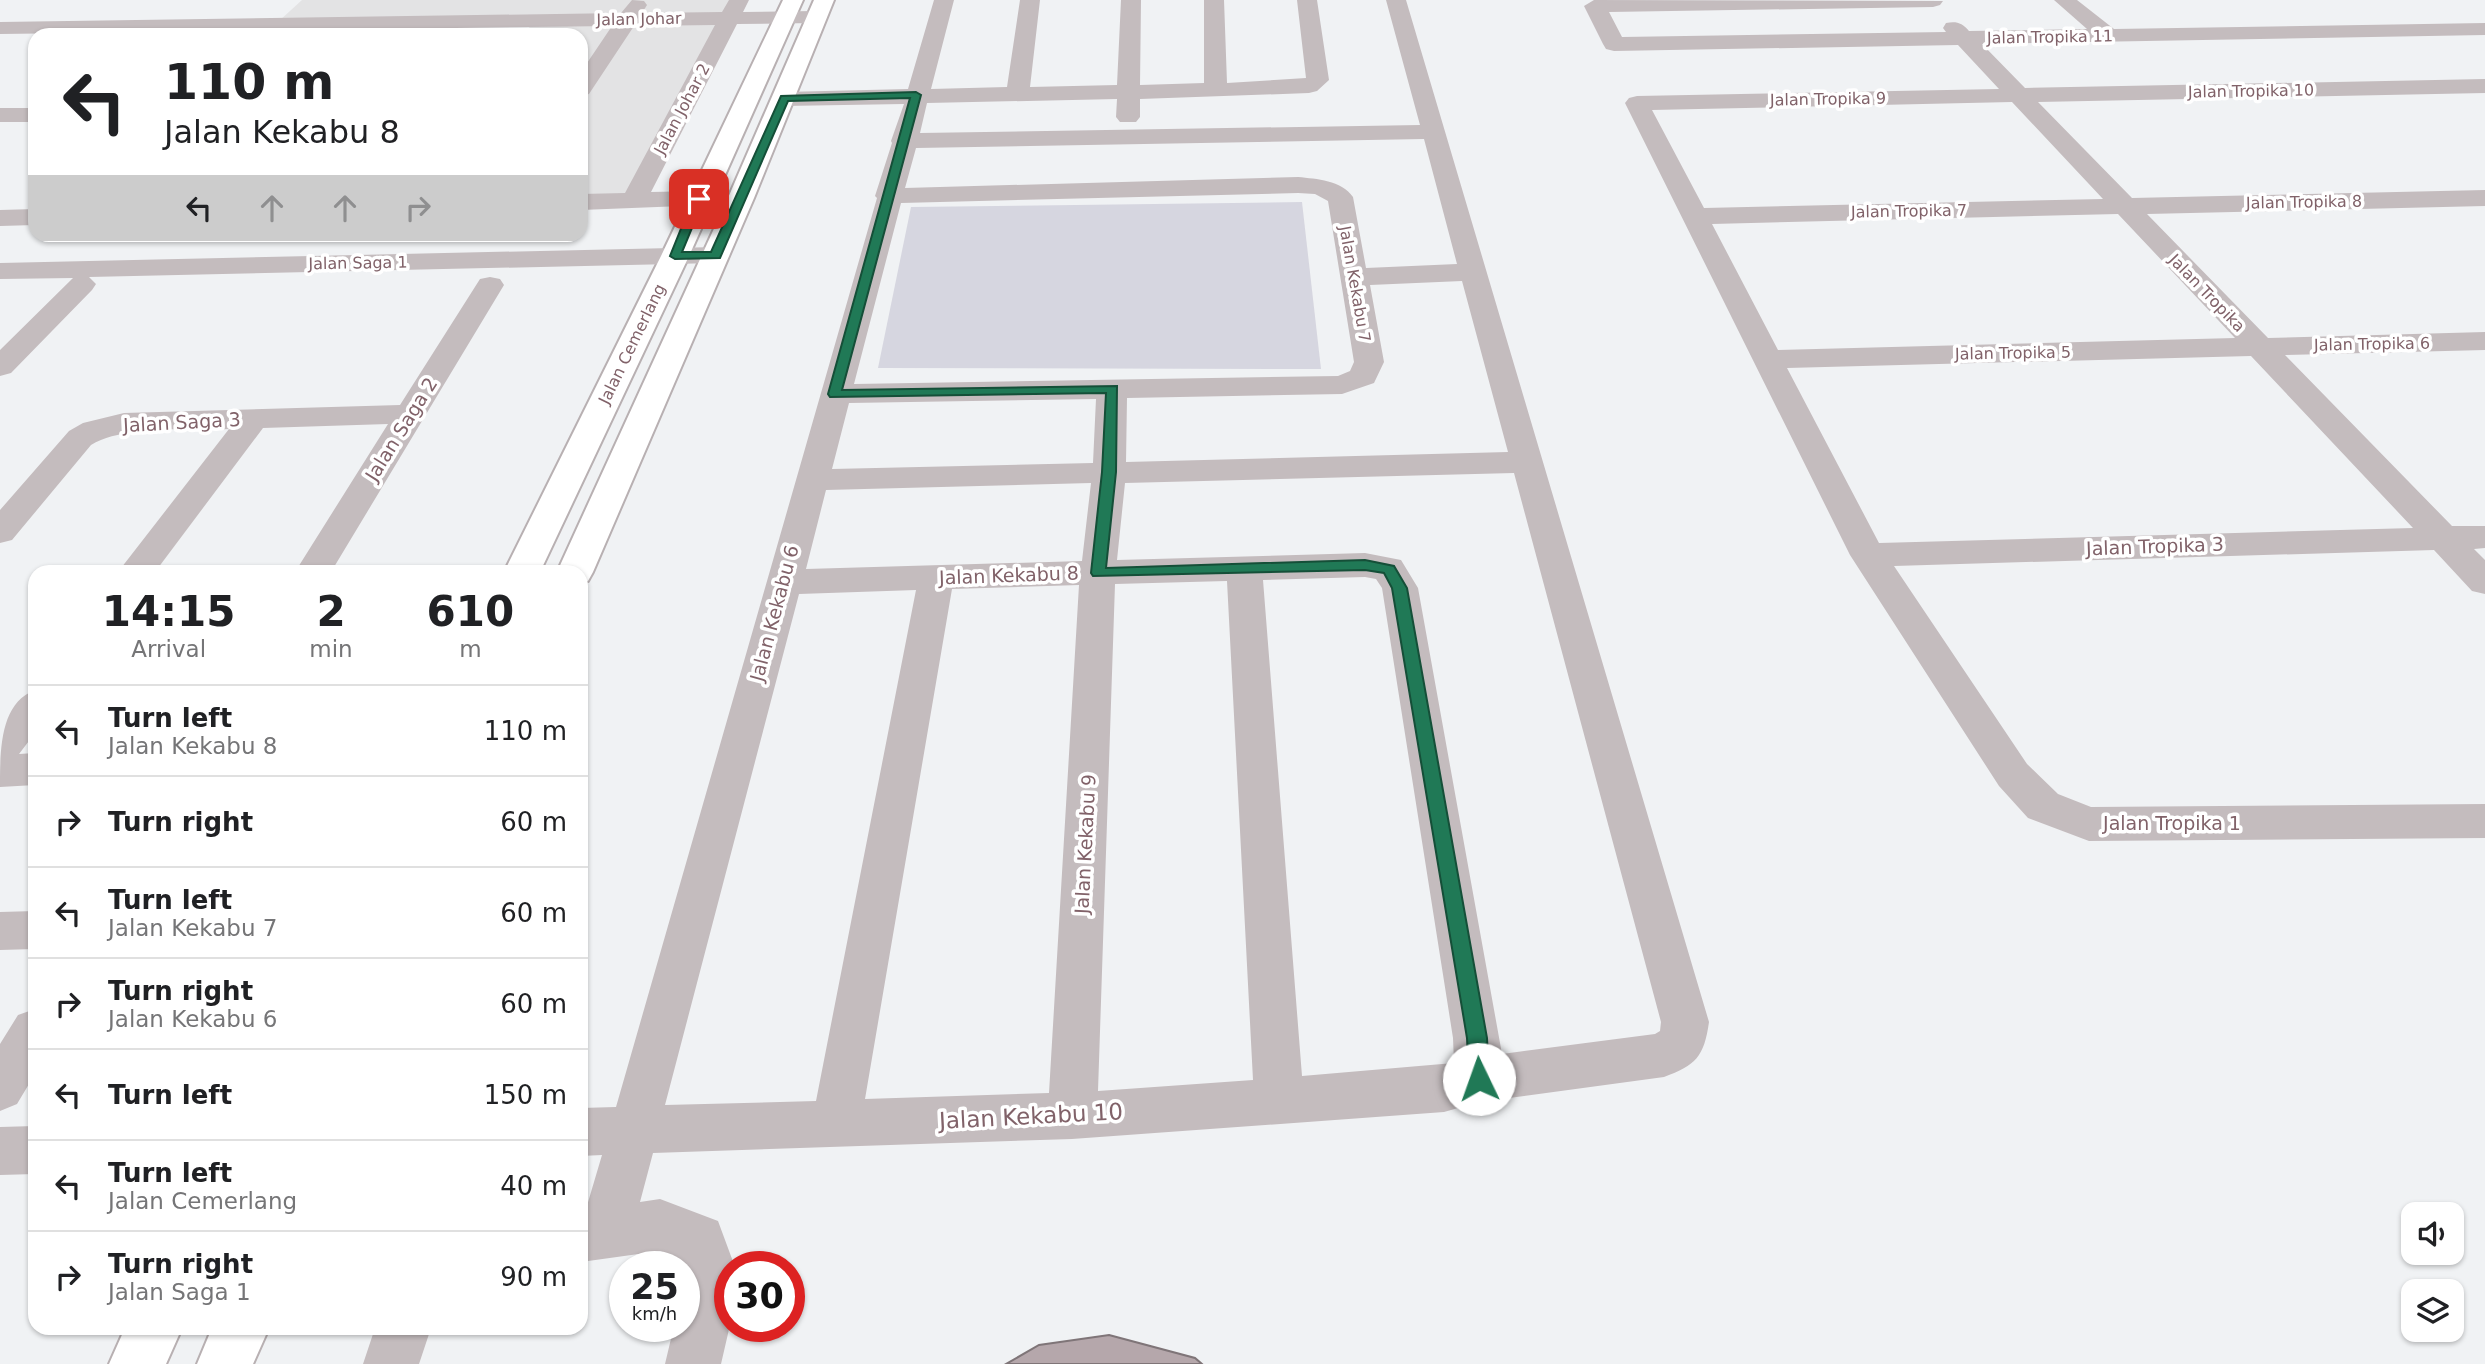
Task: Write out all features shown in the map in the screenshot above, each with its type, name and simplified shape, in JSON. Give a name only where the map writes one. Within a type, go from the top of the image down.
[{"type":"main road","name":"Jalan Cemerlang","points":[[578,565],[716,256],[820,8]]},
{"type":"main road","name":"Jalan Cemerlang","points":[[525,565],[675,256],[788,9]]},
{"type":"main road","points":[[137,1364],[151,1335]]},
{"type":"main road","points":[[225,1364],[238,1335]]},
{"type":"street","points":[[182,28],[224,0]]},
{"type":"street","points":[[269,25],[296,0]]},
{"type":"street","points":[[401,23],[421,0]]},
{"type":"street","points":[[522,28],[543,0]]},
{"type":"street","points":[[588,78],[640,0]]},
{"type":"street","name":"Jalan Kekabu 6","points":[[593,1234],[633,1131],[903,141],[944,0]]},
{"type":"street","points":[[1018,93],[1030,0]]},
{"type":"street","points":[[1124,190],[1130,90],[1131,0]]},
{"type":"street","points":[[1214,0],[1216,90]]},
{"type":"street","points":[[784,99],[1298,88],[1318,80],[1307,0]]},
{"type":"street","name":"Jalan Kekabu 10","points":[[588,1132],[1072,1116],[1444,1089],[1479,1079],[1664,1055],[1682,1042],[1685,1022],[1396,0]]},
{"type":"street","points":[[2064,0],[2109,36]]},
{"type":"street","name":"Jalan Tropika 11","points":[[1933,1],[1595,6],[1614,44],[2485,29]]},
{"type":"street","name":"Jalan Tropika","points":[[1933,1],[1963,38],[2485,582]]},
{"type":"street","name":"Jalan Johar","points":[[203,28],[401,23],[522,28],[734,9],[820,8]]},
{"type":"street","name":"Jalan Johar 2","points":[[634,200],[734,9]]},
{"type":"street","points":[[2472,10],[2485,29]]},
{"type":"street","name":"Jalan Johar","points":[[0,28],[28,28]]},
{"type":"street","name":"Jalan Tropika 10","points":[[2018,95],[2485,86]]},
{"type":"street","name":"Jalan Tropika 9","points":[[1637,103],[2018,95]]},
{"type":"street","name":"Jalan Tropika 1","points":[[1637,103],[1868,555],[2013,775],[2043,806],[2089,824],[2485,821]]},
{"type":"street","points":[[0,115],[28,115]]},
{"type":"street","points":[[903,141],[1434,132]]},
{"type":"street","name":"Jalan Kekabu 7","points":[[834,394],[1342,385],[1363,377],[1369,362],[1340,197],[1321,187],[1298,185],[888,196]]},
{"type":"street","name":"Jalan Tropika 8","points":[[2124,206],[2485,198]]},
{"type":"street","points":[[588,202],[699,199]]},
{"type":"street","name":"Jalan Tropika 7","points":[[1695,216],[2124,206]]},
{"type":"street","points":[[0,218],[28,217]]},
{"type":"street","name":"Jalan Saga 1","points":[[0,271],[716,256]]},
{"type":"street","points":[[1354,276],[1472,272]]},
{"type":"street","points":[[0,367],[82,284]]},
{"type":"street","name":"Jalan Saga 2","points":[[317,565],[490,285]]},
{"type":"street","name":"Jalan Tropika 6","points":[[2259,347],[2485,341]]},
{"type":"street","name":"Jalan Tropika 5","points":[[1768,359],[2259,347]]},
{"type":"street","name":"Jalan Kekabu 9","points":[[1072,1116],[1098,573],[1109,472],[1112,389]]},
{"type":"street","name":"Jalan Saga 3","points":[[0,532],[80,438],[94,430],[124,423],[411,414]]},
{"type":"street","points":[[141,565],[254,419]]},
{"type":"street","points":[[811,480],[1527,462]]},
{"type":"street","name":"Jalan Tropika 3","points":[[1868,555],[2485,537]]},
{"type":"street","name":"Jalan Kekabu 8","points":[[783,582],[1365,565],[1388,569],[1399,588],[1477,1038],[1479,1079]]},
{"type":"street","points":[[1244,569],[1279,1101]]},
{"type":"street","points":[[836,1124],[936,577]]},
{"type":"street","points":[[0,750],[28,713]]},
{"type":"street","points":[[0,771],[28,769]]},
{"type":"street","points":[[0,931],[28,930]]},
{"type":"street","points":[[0,1088],[28,1042]]},
{"type":"street","points":[[0,1151],[28,1150]]},
{"type":"street","points":[[593,1234],[660,1225],[699,1240],[713,1280],[693,1364]]},
{"type":"street","points":[[391,1364],[401,1335]]},
{"type":"shaded area","points":[[302,0],[732,0],[628,196],[588,198],[588,28],[529,28],[536,18],[279,21]]},
{"type":"shaded area","points":[[1302,202],[1321,369],[878,368],[911,207]]},
{"type":"building","points":[[1109,1335],[1195,1358],[1202,1364],[1006,1364],[1039,1345]]},
{"type":"route","points":[[699,199],[675,256],[716,256],[784,99],[916,95],[834,394],[1112,389],[1109,472],[1098,573],[1365,565],[1388,569],[1399,588],[1477,1038],[1479,1079]]}]
